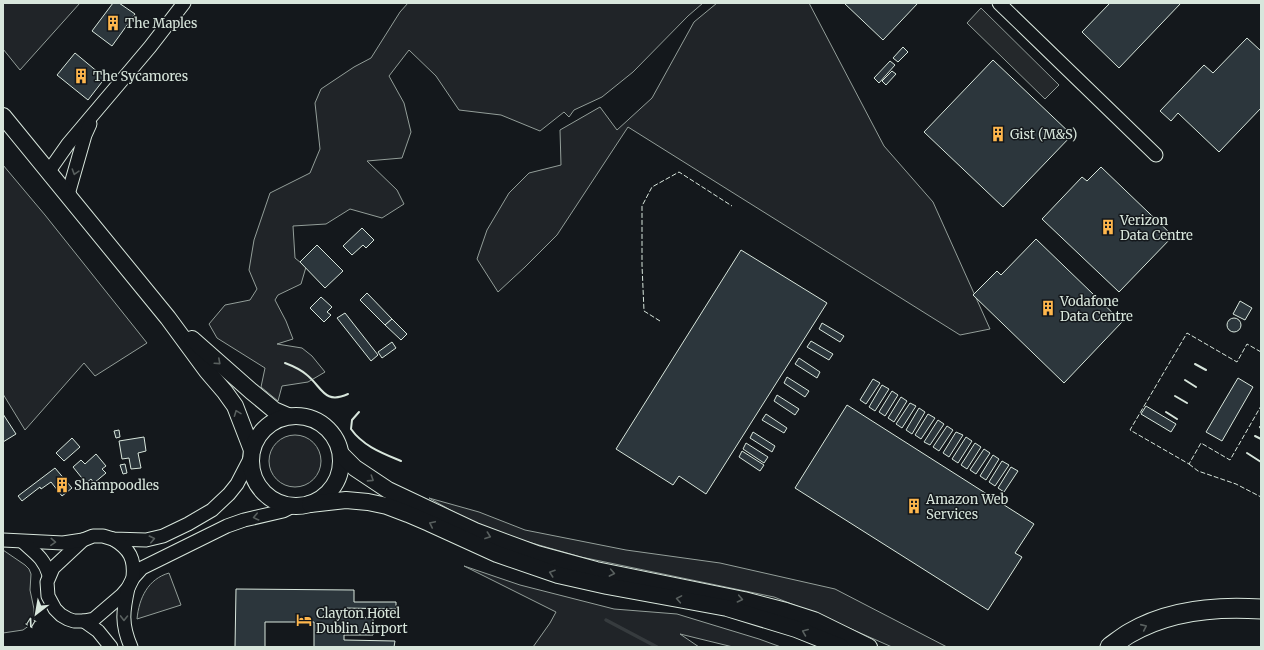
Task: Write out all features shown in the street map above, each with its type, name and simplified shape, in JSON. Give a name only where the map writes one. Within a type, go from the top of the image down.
[{"type":"highway","points":[[1110,647],[1130,633],[1154,622],[1185,613],[1235,607],[1261,609]]},
{"type":"main road","points":[[3,116],[168,318],[235,406],[251,453],[252,469],[255,481],[271,498],[281,504],[293,506],[346,500],[368,502],[387,506],[497,554],[558,575],[607,586],[727,608],[796,629],[841,647]]},
{"type":"main road","points":[[168,318],[274,410],[288,416]]},
{"type":"main road","points":[[251,453],[257,438],[265,428],[275,420],[288,416],[304,416],[320,422],[328,428],[339,444],[342,463],[340,472],[335,485],[326,495],[310,504]]},
{"type":"main road","points":[[341,454],[355,468],[394,493],[475,531],[530,551],[596,570],[786,610],[814,620],[870,647]]},
{"type":"street","points":[[49,171],[68,144],[150,47],[184,3]]},
{"type":"street","points":[[999,3],[1156,155]]},
{"type":"street","points":[[70,197],[70,191],[84,135],[96,110]]},
{"type":"street","points":[[113,539],[155,539],[188,524],[212,510],[230,494],[237,484],[251,453]]},
{"type":"street","points":[[83,540],[53,568],[47,582],[48,596],[54,609],[61,615],[74,621],[94,619],[122,595],[142,568],[227,526],[293,506]]},
{"type":"street","points":[[3,540],[63,543],[83,540],[93,536],[103,536],[122,544],[132,559],[134,569],[124,603],[123,622],[130,647]]},
{"type":"street","points":[[23,542],[46,564],[49,575]]},
{"type":"street","points":[[84,621],[98,631],[111,647]]},
{"type":"shaded area","points":[[3,3],[80,3],[20,70],[3,49]]},
{"type":"shaded area","points":[[408,3],[703,3],[688,16],[633,72],[602,97],[574,110],[569,117],[564,112],[540,131],[501,115],[459,110],[436,76],[409,50],[389,76],[404,103],[411,132],[402,158],[367,161],[397,190],[404,204],[382,218],[350,209],[326,224],[293,226],[295,258],[306,267],[301,284],[278,295],[275,300],[293,339],[277,344],[302,348],[312,356],[325,372],[308,382],[282,386],[278,401],[261,387],[265,368],[217,338],[209,324],[225,305],[250,300],[257,289],[249,270],[254,240],[270,193],[310,173],[320,149],[315,103],[321,89],[354,67],[371,58],[400,12]]},
{"type":"shaded area","points":[[717,3],[809,3],[884,146],[933,202],[990,329],[960,335],[628,127],[557,235],[498,292],[477,259],[487,230],[509,193],[529,173],[561,165],[560,130],[600,107],[617,130],[652,98],[694,22]]},
{"type":"shaded area","points":[[981,8],[1059,85],[1045,99],[967,23]]},
{"type":"shaded area","points":[[3,165],[45,215],[147,343],[95,376],[84,363],[25,430],[3,394]]},
{"type":"shaded area","points":[[295,435],[305,437],[313,443],[319,451],[321,461],[319,471],[313,479],[305,485],[295,487],[285,485],[277,479],[271,471],[269,461],[271,451],[277,443],[285,437]]},
{"type":"shaded area","points":[[429,498],[479,512],[525,530],[626,550],[720,563],[835,589],[947,647],[892,647],[774,597],[581,557],[486,530]]},
{"type":"shaded area","points":[[3,550],[29,569],[31,574],[30,590],[34,609],[34,619],[30,625],[23,630],[3,633]]},
{"type":"shaded area","points":[[464,566],[520,585],[614,609],[677,614],[781,647],[733,647],[680,634],[699,647],[533,647],[556,612]]},
{"type":"shaded area","points":[[169,573],[181,605],[137,619],[142,597],[146,590],[155,580]]},
{"type":"building","name":"The Maples","points":[[113,3],[119,3],[135,14],[112,46],[92,31]]},
{"type":"building","points":[[844,3],[918,3],[883,40]]},
{"type":"building","points":[[1110,3],[1181,3],[1119,68],[1082,32]]},
{"type":"building","points":[[1247,38],[1261,51],[1261,108],[1219,152],[1178,113],[1171,121],[1160,111],[1204,65],[1213,73]]},
{"type":"building","points":[[903,47],[908,52],[898,62],[893,58]]},
{"type":"building","name":"The Sycamores","points":[[75,53],[105,78],[88,100],[57,75]]},
{"type":"building","name":"Gist (M&S)","points":[[993,60],[1072,135],[1003,207],[924,132]]},
{"type":"building","points":[[890,61],[895,65],[879,83],[874,78]]},
{"type":"building","points":[[892,71],[896,74],[886,85],[882,81]]},
{"type":"building","name":"Verizon Data Centre","points":[[1101,167],[1173,236],[1119,292],[1042,219],[1082,177],[1087,181]]},
{"type":"building","points":[[362,228],[374,240],[366,248],[363,245],[352,255],[343,246]]},
{"type":"building","name":"Vodafone Data Centre","points":[[1036,239],[1122,322],[1064,383],[973,295],[997,271],[1001,275]]},
{"type":"building","points":[[317,245],[343,271],[325,288],[300,262]]},
{"type":"building","points":[[741,250],[827,303],[706,494],[679,476],[673,485],[616,449]]},
{"type":"building","points":[[367,293],[392,319],[385,325],[360,300]]},
{"type":"building","points":[[321,297],[332,307],[327,312],[331,315],[324,322],[310,308]]},
{"type":"building","points":[[1240,301],[1252,308],[1245,320],[1233,314]]},
{"type":"building","points":[[345,313],[378,355],[371,361],[337,318]]},
{"type":"building","points":[[1234,318],[1239,320],[1241,325],[1239,330],[1234,332],[1229,330],[1227,325],[1229,320]]},
{"type":"building","points":[[392,319],[407,334],[401,340],[385,325]]},
{"type":"building","points":[[822,323],[844,336],[840,342],[819,329]]},
{"type":"building","points":[[811,341],[833,354],[829,360],[807,347]]},
{"type":"building","points":[[392,342],[396,348],[382,358],[378,352]]},
{"type":"building","points":[[799,358],[820,372],[817,378],[795,364]]},
{"type":"building","points":[[787,377],[809,391],[805,397],[784,383]]},
{"type":"building","points":[[1238,378],[1253,387],[1222,441],[1206,432]]},
{"type":"building","points":[[873,379],[880,383],[866,404],[860,400]]},
{"type":"building","points":[[882,385],[889,389],[875,411],[869,407]]},
{"type":"building","points":[[892,391],[898,395],[885,416],[879,412]]},
{"type":"building","points":[[777,395],[799,409],[795,415],[774,401]]},
{"type":"building","points":[[901,397],[907,401],[894,422],[888,418]]},
{"type":"building","points":[[910,403],[916,406],[902,428],[896,424]]},
{"type":"building","name":"Amazon Web Services","points":[[847,405],[1034,524],[1015,553],[1022,557],[988,610],[795,488]]},
{"type":"building","points":[[1146,406],[1176,424],[1171,432],[1141,414]]},
{"type":"building","points":[[919,408],[925,412],[912,434],[906,430]]},
{"type":"building","points":[[3,414],[16,434],[3,442]]},
{"type":"building","points":[[766,414],[787,428],[784,433],[762,420]]},
{"type":"building","points":[[928,414],[935,418],[921,439],[915,435]]},
{"type":"building","points":[[938,420],[944,424],[930,445],[924,442]]},
{"type":"building","points":[[947,426],[953,430],[939,451],[933,447]]},
{"type":"building","points":[[119,430],[120,437],[116,438],[114,431]]},
{"type":"building","points":[[753,432],[775,446],[772,452],[750,438]]},
{"type":"building","points":[[956,432],[963,435],[949,457],[943,453]]},
{"type":"building","points":[[144,437],[146,451],[138,453],[141,468],[131,469],[129,458],[122,459],[119,441]]},
{"type":"building","points":[[966,437],[972,441],[958,463],[952,459]]},
{"type":"building","points":[[72,438],[80,447],[64,461],[56,453]]},
{"type":"building","points":[[746,443],[768,457],[764,463],[743,449]]},
{"type":"building","points":[[975,443],[981,447],[967,469],[961,465]]},
{"type":"building","points":[[984,449],[990,453],[976,474],[970,470]]},
{"type":"building","points":[[742,451],[764,465],[760,471],[739,457]]},
{"type":"building","points":[[96,454],[106,466],[102,469],[106,473],[94,483],[91,479],[86,483],[73,467],[81,460],[85,464]]},
{"type":"building","points":[[993,455],[999,459],[986,480],[980,476]]},
{"type":"building","points":[[1002,461],[1009,465],[995,486],[989,482]]},
{"type":"building","points":[[125,464],[127,473],[123,474],[120,465]]},
{"type":"building","points":[[1011,467],[1018,471],[1004,492],[998,488]]},
{"type":"building","name":"Shampoodles","points":[[55,468],[72,488],[62,496],[51,482],[41,489],[40,487],[22,501],[18,496]]},
{"type":"building","name":"Clayton Hotel Dublin Airport","points":[[236,589],[354,590],[354,602],[396,602],[396,609],[345,608],[345,617],[373,618],[373,635],[344,635],[344,640],[395,641],[394,647],[314,647],[314,622],[265,622],[265,647],[235,647]]},
{"type":"waterway","points":[[606,620],[657,647]]},
{"type":"fence","points":[[660,321],[644,311],[642,206],[652,187],[679,172],[732,206]]},
{"type":"fence","points":[[1261,352],[1247,344],[1237,362],[1187,333],[1130,430],[1189,464],[1201,443],[1230,460],[1261,406]]},
{"type":"fence","points":[[1189,464],[1198,471],[1236,484],[1261,497]]},
{"type":"wall","points":[[285,363],[304,373],[328,396],[340,397],[348,394]]},
{"type":"wall","points":[[1195,364],[1206,370]]},
{"type":"wall","points":[[1185,380],[1196,387]]},
{"type":"wall","points":[[1175,396],[1187,403]]},
{"type":"wall","points":[[359,412],[352,420],[351,429],[356,435],[373,448],[401,461]]},
{"type":"wall","points":[[1166,412],[1177,419]]},
{"type":"wall","points":[[1255,436],[1261,439]]},
{"type":"wall","points":[[1247,453],[1261,462]]},
{"type":"place","name":"The Maples","points":[[113,23]]},
{"type":"place","name":"The Sycamores","points":[[81,76]]},
{"type":"place","name":"Gist (M&S)","points":[[998,134]]},
{"type":"place","name":"Verizon Data Centre","points":[[1108,227]]},
{"type":"place","name":"Vodafone Data Centre","points":[[1048,308]]},
{"type":"place","name":"Shampoodles","points":[[62,485]]},
{"type":"place","name":"Amazon Web Services","points":[[914,506]]},
{"type":"place","name":"Clayton Hotel Dublin Airport","points":[[304,620]]}]
